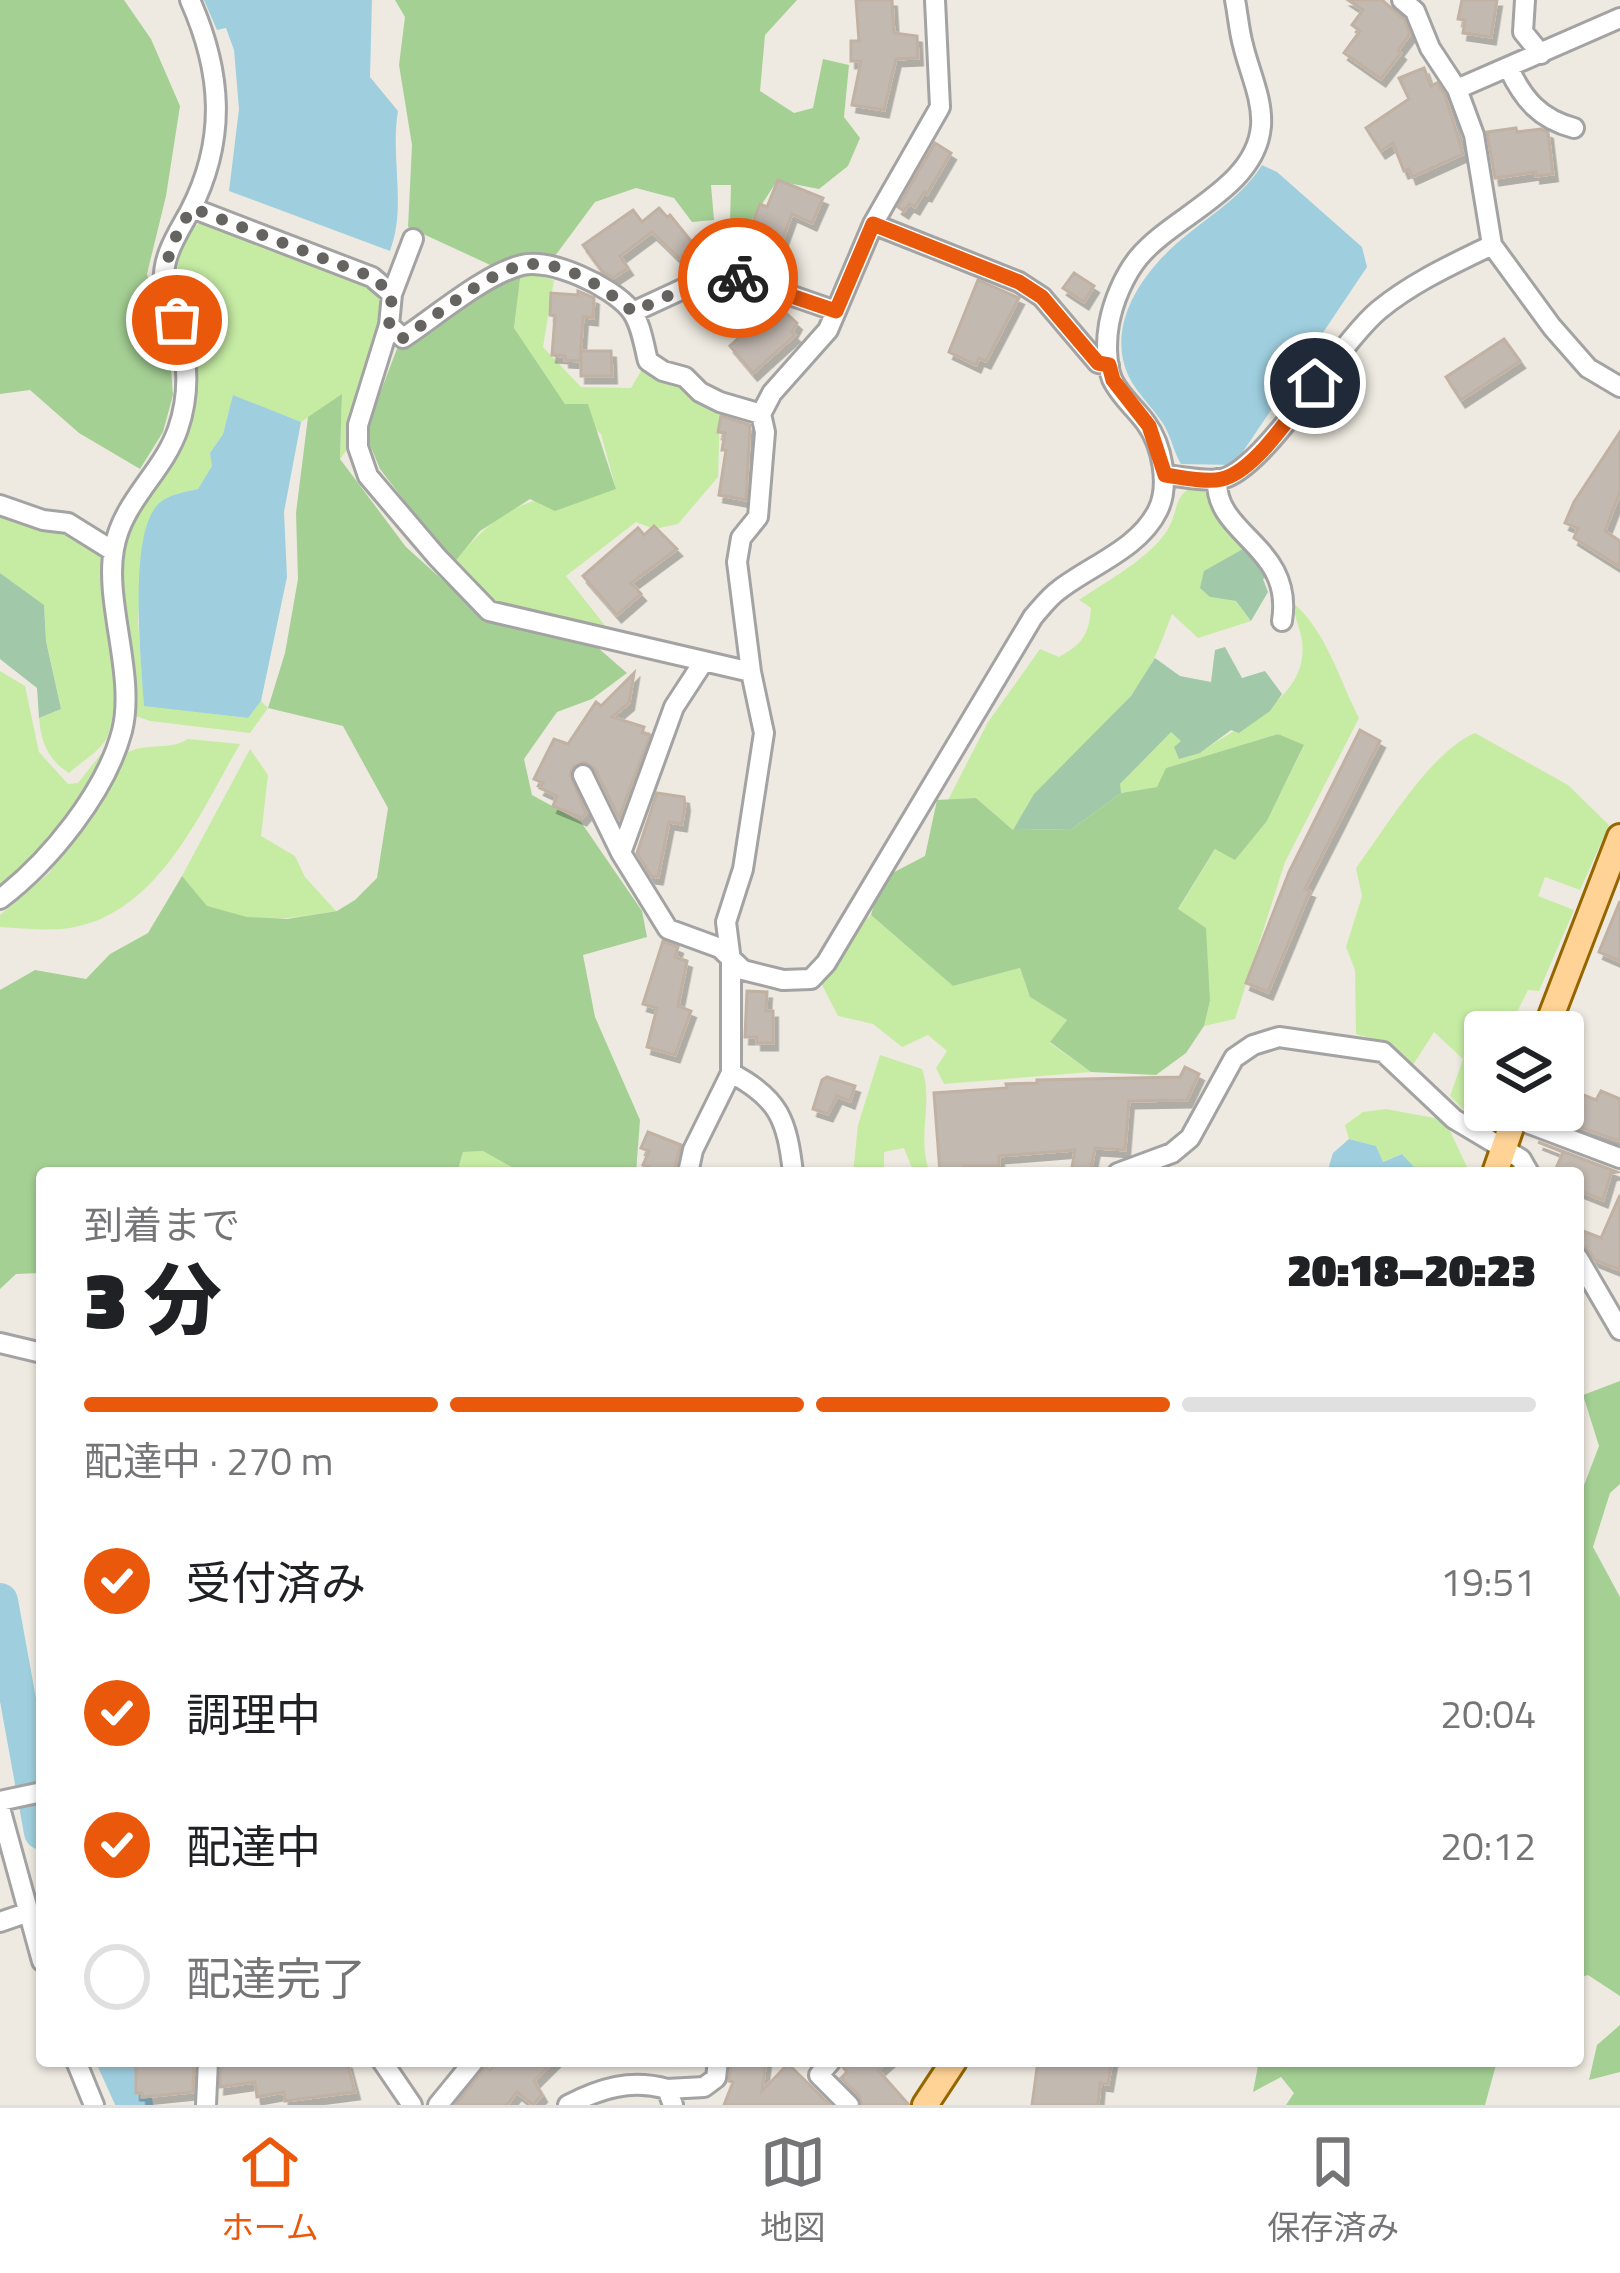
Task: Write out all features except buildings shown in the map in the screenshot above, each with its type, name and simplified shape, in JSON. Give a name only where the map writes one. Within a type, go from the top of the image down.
[{"type":"main road","points":[[1553,1011],[1620,837]]},
{"type":"main road","points":[[1498,1162],[1509,1131]]},
{"type":"main road","points":[[925,2105],[950,2067]]},
{"type":"street","points":[[0,899],[30,876],[67,832],[100,780],[123,728],[113,551],[127,507],[177,433],[186,394],[185,358],[164,288],[170,244],[192,208],[218,128],[216,79],[190,0]]},
{"type":"street","points":[[689,1167],[731,1073],[731,962],[726,922],[743,869],[764,733],[737,562],[741,538],[758,517],[764,452],[761,415],[772,393],[829,330],[873,224],[940,107],[935,0]]},
{"type":"street","points":[[583,775],[621,853],[668,929],[720,949],[743,970],[783,980],[811,979],[826,963],[1033,616],[1056,592],[1118,552],[1159,508],[1165,475],[1149,426],[1113,380],[1109,325],[1136,260],[1225,187],[1247,161],[1261,129],[1235,0]]},
{"type":"street","points":[[1402,0],[1415,11],[1430,48],[1457,89],[1474,135],[1492,245],[1588,368],[1620,387]]},
{"type":"street","points":[[1525,0],[1523,32],[1541,54]]},
{"type":"street","points":[[1457,89],[1620,18]]},
{"type":"street","points":[[1509,69],[1521,93],[1540,114],[1574,128]]},
{"type":"street","points":[[192,208],[372,277],[392,294]]},
{"type":"street","points":[[873,224],[1019,282],[1042,297],[1098,363],[1109,365]]},
{"type":"street","points":[[413,239],[392,294],[389,326],[358,424],[358,447],[368,476],[489,611],[751,672]]},
{"type":"street","points":[[1165,475],[1217,479],[1242,467],[1264,448],[1377,311],[1421,280],[1492,245]]},
{"type":"street","points":[[389,326],[403,338],[495,277],[522,265],[541,265],[602,285],[633,312],[648,362],[685,377],[720,402],[761,415]]},
{"type":"street","points":[[633,312],[711,276],[729,274],[836,311]]},
{"type":"street","points":[[1217,479],[1216,493],[1225,512],[1272,563],[1286,596],[1282,621]]},
{"type":"street","points":[[0,505],[68,523],[113,551]]},
{"type":"street","points":[[621,853],[674,707],[704,661]]},
{"type":"street","points":[[1134,1167],[1172,1153],[1190,1138],[1234,1058],[1253,1045],[1280,1037],[1383,1052],[1498,1162],[1520,1159],[1525,1167]]},
{"type":"street","points":[[731,1073],[761,1089],[781,1114],[792,1167]]},
{"type":"street","points":[[1556,1131],[1620,1158]]},
{"type":"street","points":[[1584,1268],[1619,1327]]},
{"type":"street","points":[[0,1343],[36,1352]]},
{"type":"street","points":[[33,1794],[0,1805],[36,1938]]},
{"type":"street","points":[[0,1922],[29,1912]]},
{"type":"street","points":[[78,2067],[94,2105]]},
{"type":"street","points":[[206,2105],[208,2067]]},
{"type":"street","points":[[386,2067],[412,2105]]},
{"type":"street","points":[[438,2105],[469,2067]]},
{"type":"street","points":[[568,2105],[605,2089],[643,2082],[670,2097],[704,2087],[716,2078],[717,2067]]},
{"type":"street","points":[[826,2067],[819,2075],[849,2105]]},
{"type":"green space","points":[[0,0],[124,0],[151,39],[180,106],[166,196],[147,274],[169,343],[173,395],[163,432],[140,469],[79,433],[30,390],[0,394]]},
{"type":"green space","points":[[395,0],[797,0],[765,35],[760,91],[794,113],[813,108],[823,59],[849,65],[844,117],[860,138],[848,166],[819,189],[777,181],[736,244],[730,222],[731,185],[711,185],[714,220],[692,222],[674,198],[636,188],[595,202],[552,260],[499,269],[408,227],[412,145],[399,65],[405,17]]},
{"type":"green space","points":[[203,221],[369,280],[378,294],[383,318],[350,446],[340,459],[342,395],[301,422],[233,396],[223,434],[210,453],[213,466],[198,489],[176,494],[143,543],[138,621],[144,705],[247,718],[261,701],[268,708],[250,733],[150,721],[130,714],[125,541],[135,506],[183,431],[196,393],[195,353],[178,280],[186,232]]},
{"type":"green space","points":[[521,271],[554,280],[543,347],[581,387],[631,388],[644,366],[682,382],[720,408],[718,477],[678,524],[654,529],[636,522],[566,576],[610,632],[487,601],[453,564],[490,525],[524,504],[616,489],[601,434],[565,404],[514,328]]},
{"type":"green space","points":[[521,271],[514,328],[565,404],[588,404],[616,489],[555,511],[530,499],[480,531],[453,564],[380,469],[365,433],[398,346],[492,284]]},
{"type":"green space","points":[[342,394],[340,459],[406,547],[487,620],[590,641],[627,673],[592,699],[557,712],[524,759],[532,795],[581,822],[642,911],[647,937],[583,955],[595,1017],[640,1120],[636,1167],[511,1167],[483,1151],[463,1152],[459,1167],[36,1167],[36,1273],[16,1274],[0,1289],[0,990],[35,970],[86,979],[110,954],[148,933],[182,876],[207,906],[247,917],[287,919],[337,911],[377,878],[388,808],[343,726],[268,708],[285,653],[298,579],[296,513],[308,417]]},
{"type":"green space","points":[[1200,484],[1208,487],[1205,492],[1218,515],[1250,545],[1234,555],[1210,597],[1236,601],[1251,621],[1198,638],[1172,614],[1137,687],[1039,794],[1013,830],[976,798],[948,800],[988,722],[1040,649],[1059,657],[1083,638],[1091,608],[1079,600],[1152,548],[1169,527],[1181,496]]},
{"type":"green space","points":[[0,512],[68,529],[107,561],[114,654],[111,726],[102,745],[69,773],[51,756],[40,727],[39,718],[61,709],[46,640],[44,605],[0,573]]},
{"type":"green space","points":[[1250,545],[1271,575],[1263,579],[1268,592],[1251,621],[1236,601],[1210,597],[1200,588],[1204,571]]},
{"type":"green space","points":[[0,573],[44,605],[46,641],[61,709],[39,718],[37,688],[0,659]]},
{"type":"green space","points":[[1294,604],[1323,642],[1359,718],[1285,862],[1235,1019],[1204,1026],[1210,1001],[1178,910],[1216,848],[1235,859],[1267,821],[1304,746],[1278,734],[1166,768],[1158,787],[1121,793],[1119,785],[1171,731],[1200,753],[1283,695],[1301,662]]},
{"type":"green space","points":[[1225,647],[1242,678],[1265,671],[1282,694],[1270,711],[1239,733],[1231,730],[1200,753],[1179,759],[1174,747],[1181,741],[1171,732],[1120,784],[1121,793],[1072,829],[1013,830],[1034,794],[1131,696],[1155,658],[1180,676],[1211,682],[1215,650]]},
{"type":"green space","points":[[0,671],[25,686],[39,752],[68,784],[78,783],[101,754],[104,757],[57,838],[0,891]]},
{"type":"green space","points":[[1475,733],[1568,785],[1609,825],[1580,890],[1545,877],[1538,896],[1574,910],[1539,991],[1528,990],[1518,1011],[1464,1011],[1464,1110],[1450,1096],[1463,1059],[1434,1032],[1413,1065],[1388,1043],[1356,1034],[1355,970],[1346,947],[1362,896],[1356,868],[1425,774]]},
{"type":"green space","points":[[1278,734],[1304,745],[1267,821],[1235,860],[1215,849],[1178,909],[1206,928],[1210,1001],[1204,1026],[1186,1053],[1156,1075],[1091,1072],[1050,1042],[1067,1020],[1030,997],[1020,968],[953,986],[871,915],[881,879],[925,856],[937,800],[976,798],[1013,830],[1072,829],[1121,793],[1157,787],[1166,768]]},
{"type":"green space","points":[[188,739],[240,744],[193,827],[154,879],[105,917],[75,927],[0,927],[0,915],[49,873],[128,752]]},
{"type":"green space","points":[[250,749],[268,775],[261,836],[295,856],[305,877],[336,911],[272,919],[238,917],[204,904],[182,876]]},
{"type":"green space","points":[[871,915],[953,986],[1020,968],[1030,997],[1067,1020],[1050,1043],[1091,1072],[944,1084],[936,1068],[947,1051],[928,1035],[902,1047],[873,1024],[838,1016],[820,981],[853,930]]},
{"type":"green space","points":[[880,1055],[922,1069],[928,1167],[912,1167],[904,1148],[884,1152],[884,1167],[854,1167],[858,1125]]},
{"type":"green space","points":[[1386,1109],[1445,1120],[1467,1167],[1414,1167],[1402,1154],[1382,1162],[1376,1146],[1349,1139],[1345,1125],[1363,1112]]},
{"type":"green space","points":[[483,1151],[511,1167],[459,1167],[463,1152]]},
{"type":"green space","points":[[1620,1381],[1620,1484],[1610,1493],[1593,1547],[1620,1597],[1620,1996],[1584,1976],[1584,1485],[1599,1446],[1584,1395]]},
{"type":"green space","points":[[1620,2025],[1620,2072],[1589,2080],[1597,2045]]},
{"type":"green space","points":[[1258,2067],[1495,2067],[1485,2105],[1286,2105],[1294,2093],[1281,2077],[1253,2092]]},
{"type":"water","points":[[204,0],[372,0],[370,77],[398,111],[398,199],[390,251],[229,191],[239,109],[234,50],[226,28],[217,30]]},
{"type":"water","points":[[1262,165],[1277,172],[1362,247],[1367,267],[1234,465],[1181,464],[1165,427],[1129,377],[1122,356],[1126,316],[1158,262],[1237,194]]},
{"type":"water","points":[[233,395],[301,422],[284,512],[287,577],[261,701],[248,718],[144,706],[139,574],[147,525],[164,500],[198,489],[212,466],[210,453],[223,434]]},
{"type":"water","points":[[1349,1139],[1376,1146],[1383,1162],[1402,1154],[1414,1167],[1329,1167],[1333,1153]]},
{"type":"waterway","points":[[0,1601],[36,1799]]},
{"type":"waterway","points":[[118,2067],[135,2105]]},
{"type":"way so far","points":[[177,320],[164,288],[170,244],[192,208],[372,277],[392,294],[389,326],[403,338],[495,277],[522,265],[541,265],[602,285],[633,312],[711,276],[738,278]]},
{"type":"route","points":[[738,278],[836,311],[873,224],[1019,282],[1042,297],[1098,363],[1109,365],[1113,380],[1149,426],[1165,475],[1222,479],[1242,467],[1264,448],[1315,383]]}]
